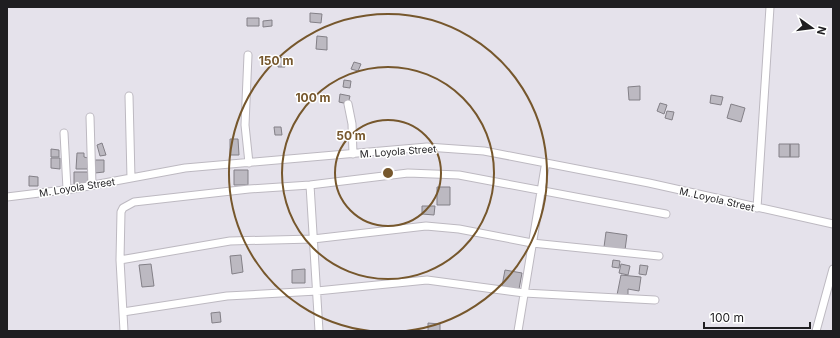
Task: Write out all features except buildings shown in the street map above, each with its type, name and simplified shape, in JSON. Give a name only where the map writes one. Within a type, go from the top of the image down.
[{"type":"street","points":[[757,208],[770,7]]},
{"type":"street","points":[[248,55],[245,124],[249,163]]},
{"type":"street","points":[[129,96],[131,178]]},
{"type":"street","points":[[348,104],[352,124],[353,154]]},
{"type":"street","points":[[90,117],[92,185]]},
{"type":"street","points":[[64,133],[66,189]]},
{"type":"street","name":"M. Loyola Street","points":[[7,197],[92,185],[185,168],[427,147],[484,151],[649,183],[833,224]]},
{"type":"street","points":[[518,331],[545,167]]},
{"type":"street","points":[[124,331],[120,260],[121,212],[123,208],[134,202],[249,189],[310,185],[408,173],[459,175],[666,214]]},
{"type":"street","points":[[310,185],[319,331]]},
{"type":"street","points":[[120,260],[230,241],[313,239],[426,226],[459,229],[532,243],[659,256]]},
{"type":"street","points":[[816,331],[833,269]]},
{"type":"street","points":[[123,312],[227,296],[317,291],[427,280],[524,293],[655,300]]}]
